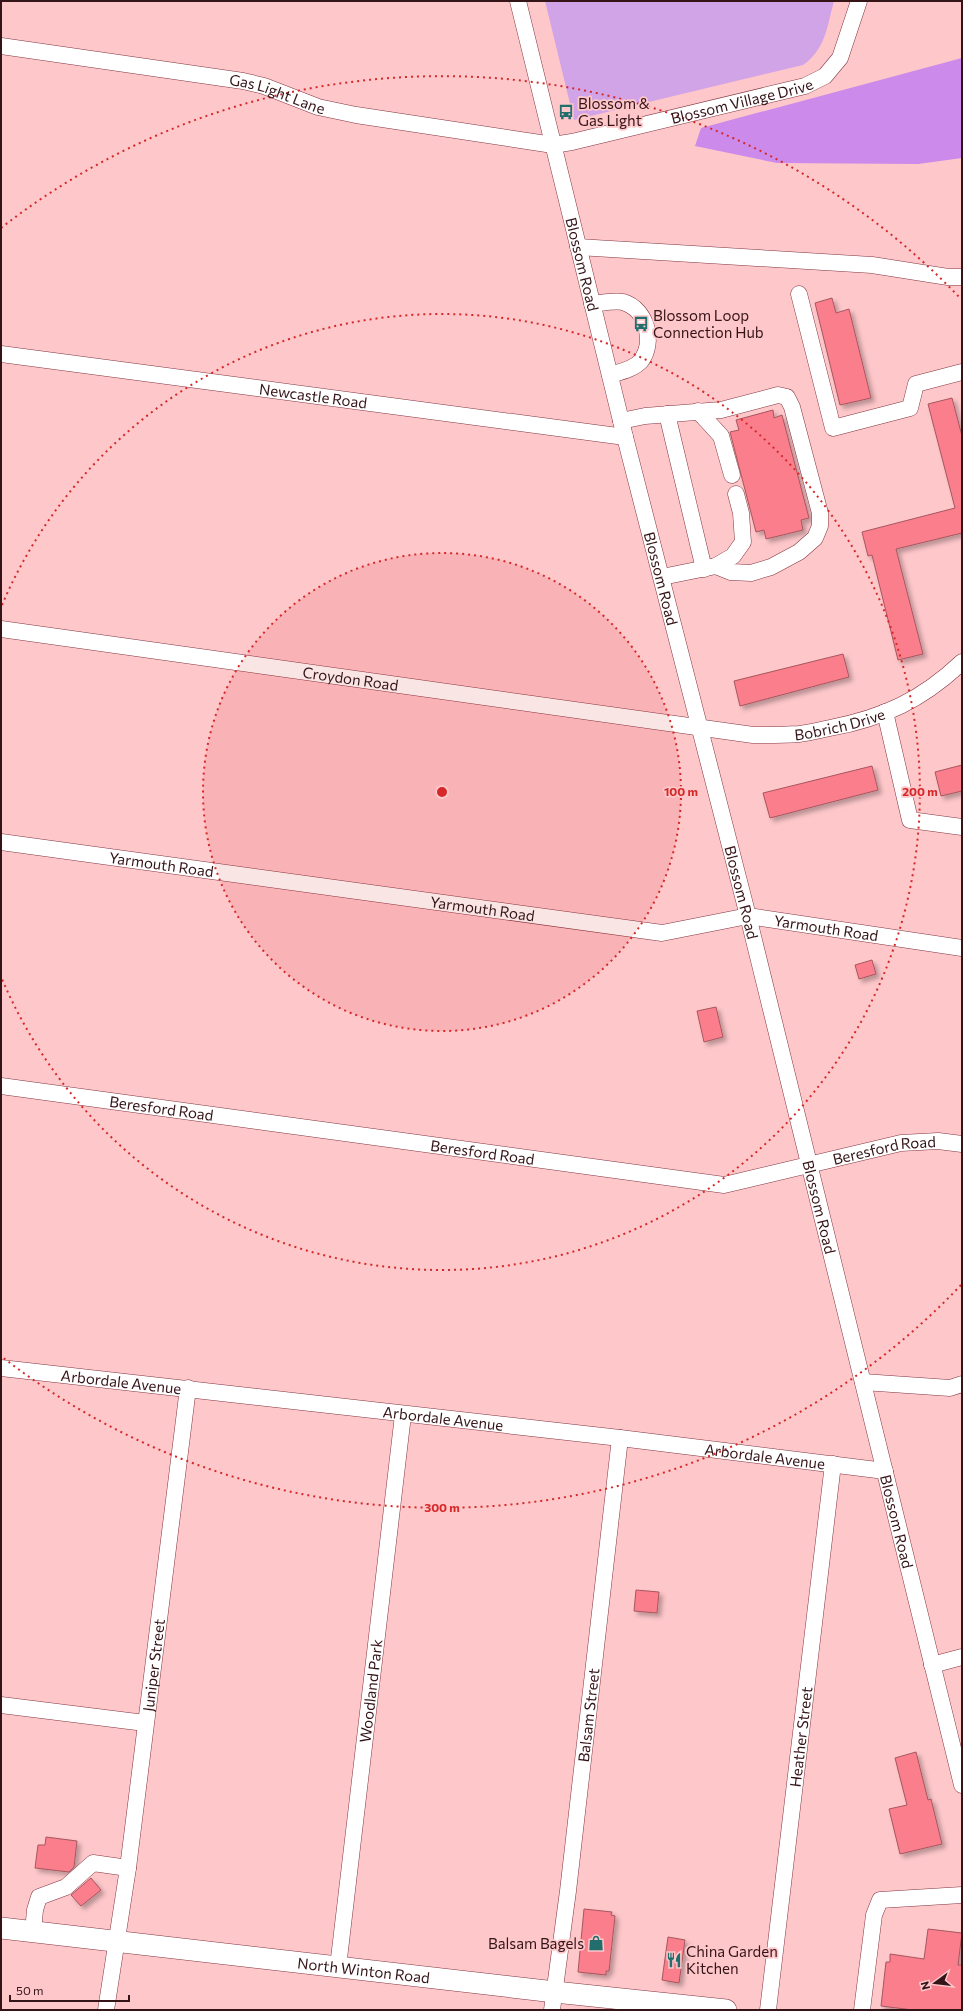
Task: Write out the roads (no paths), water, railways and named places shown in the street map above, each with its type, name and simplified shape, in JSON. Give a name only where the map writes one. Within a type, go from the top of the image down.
[{"type":"main road","name":"North Winton Road","points":[[1,1928],[338,1966],[553,2001],[726,2010]]},
{"type":"street","name":"Blossom Road","points":[[518,1],[625,437],[748,916],[962,1785]]},
{"type":"street","name":"Blossom Village Drive","points":[[553,144],[572,142],[805,86],[826,76],[840,58],[859,2]]},
{"type":"street","name":"Gas Light Lane","points":[[1,46],[243,81],[264,86],[318,107],[356,115],[553,144]]},
{"type":"street","points":[[578,247],[872,265],[948,277],[962,277]]},
{"type":"street","points":[[799,294],[833,428],[910,408],[916,384],[962,372]]},
{"type":"street","points":[[592,304],[623,302],[636,310],[645,322],[648,336],[646,350],[640,361],[630,369],[610,375]]},
{"type":"street","name":"Newcastle Road","points":[[1,354],[625,437]]},
{"type":"street","points":[[621,421],[645,416],[721,410],[778,396],[787,397],[792,407],[820,513],[820,526],[815,538],[799,552],[772,567],[751,573],[731,572],[710,567]]},
{"type":"street","points":[[698,411],[721,436],[732,475]]},
{"type":"street","points":[[667,414],[710,567]]},
{"type":"street","points":[[662,577],[710,567],[732,556],[743,542],[741,513],[736,494]]},
{"type":"street","name":"Croydon Road","points":[[1,630],[701,729]]},
{"type":"street","name":"Bobrich Drive","points":[[701,729],[753,735],[801,734],[846,725],[885,712],[916,698],[932,688],[962,662]]},
{"type":"street","points":[[885,712],[910,820],[962,827]]},
{"type":"street","name":"Yarmouth Road","points":[[1,842],[662,933],[748,916],[962,948]]},
{"type":"street","name":"Beresford Road","points":[[1,1086],[724,1185],[908,1142],[938,1141],[962,1144]]},
{"type":"street","name":"Arbordale Avenue","points":[[1,1368],[188,1388],[403,1415],[620,1438],[885,1471]]},
{"type":"street","points":[[862,1382],[950,1388],[962,1384]]},
{"type":"street","name":"Juniper Street","points":[[106,2010],[128,1868],[188,1388]]},
{"type":"street","name":"Woodland Park","points":[[338,1966],[403,1415]]},
{"type":"street","name":"Balsam Street","points":[[553,2001],[620,1438]]},
{"type":"street","name":"Heather Street","points":[[768,2010],[833,1464]]},
{"type":"street","points":[[932,1665],[962,1657]]},
{"type":"street","points":[[1,1705],[145,1723]]},
{"type":"street","points":[[33,1932],[35,1910],[39,1898],[66,1887],[93,1863],[128,1868]]},
{"type":"street","points":[[862,2010],[874,1915],[880,1900],[962,1895]]},
{"type":"place","name":"Blossom & Gas Light","points":[[566,112]]},
{"type":"place","name":"Blossom Loop Connection Hub","points":[[641,324]]},
{"type":"place","name":"Balsam Bagels","points":[[596,1943]]},
{"type":"place","name":"China Garden Kitchen","points":[[674,1960]]}]
